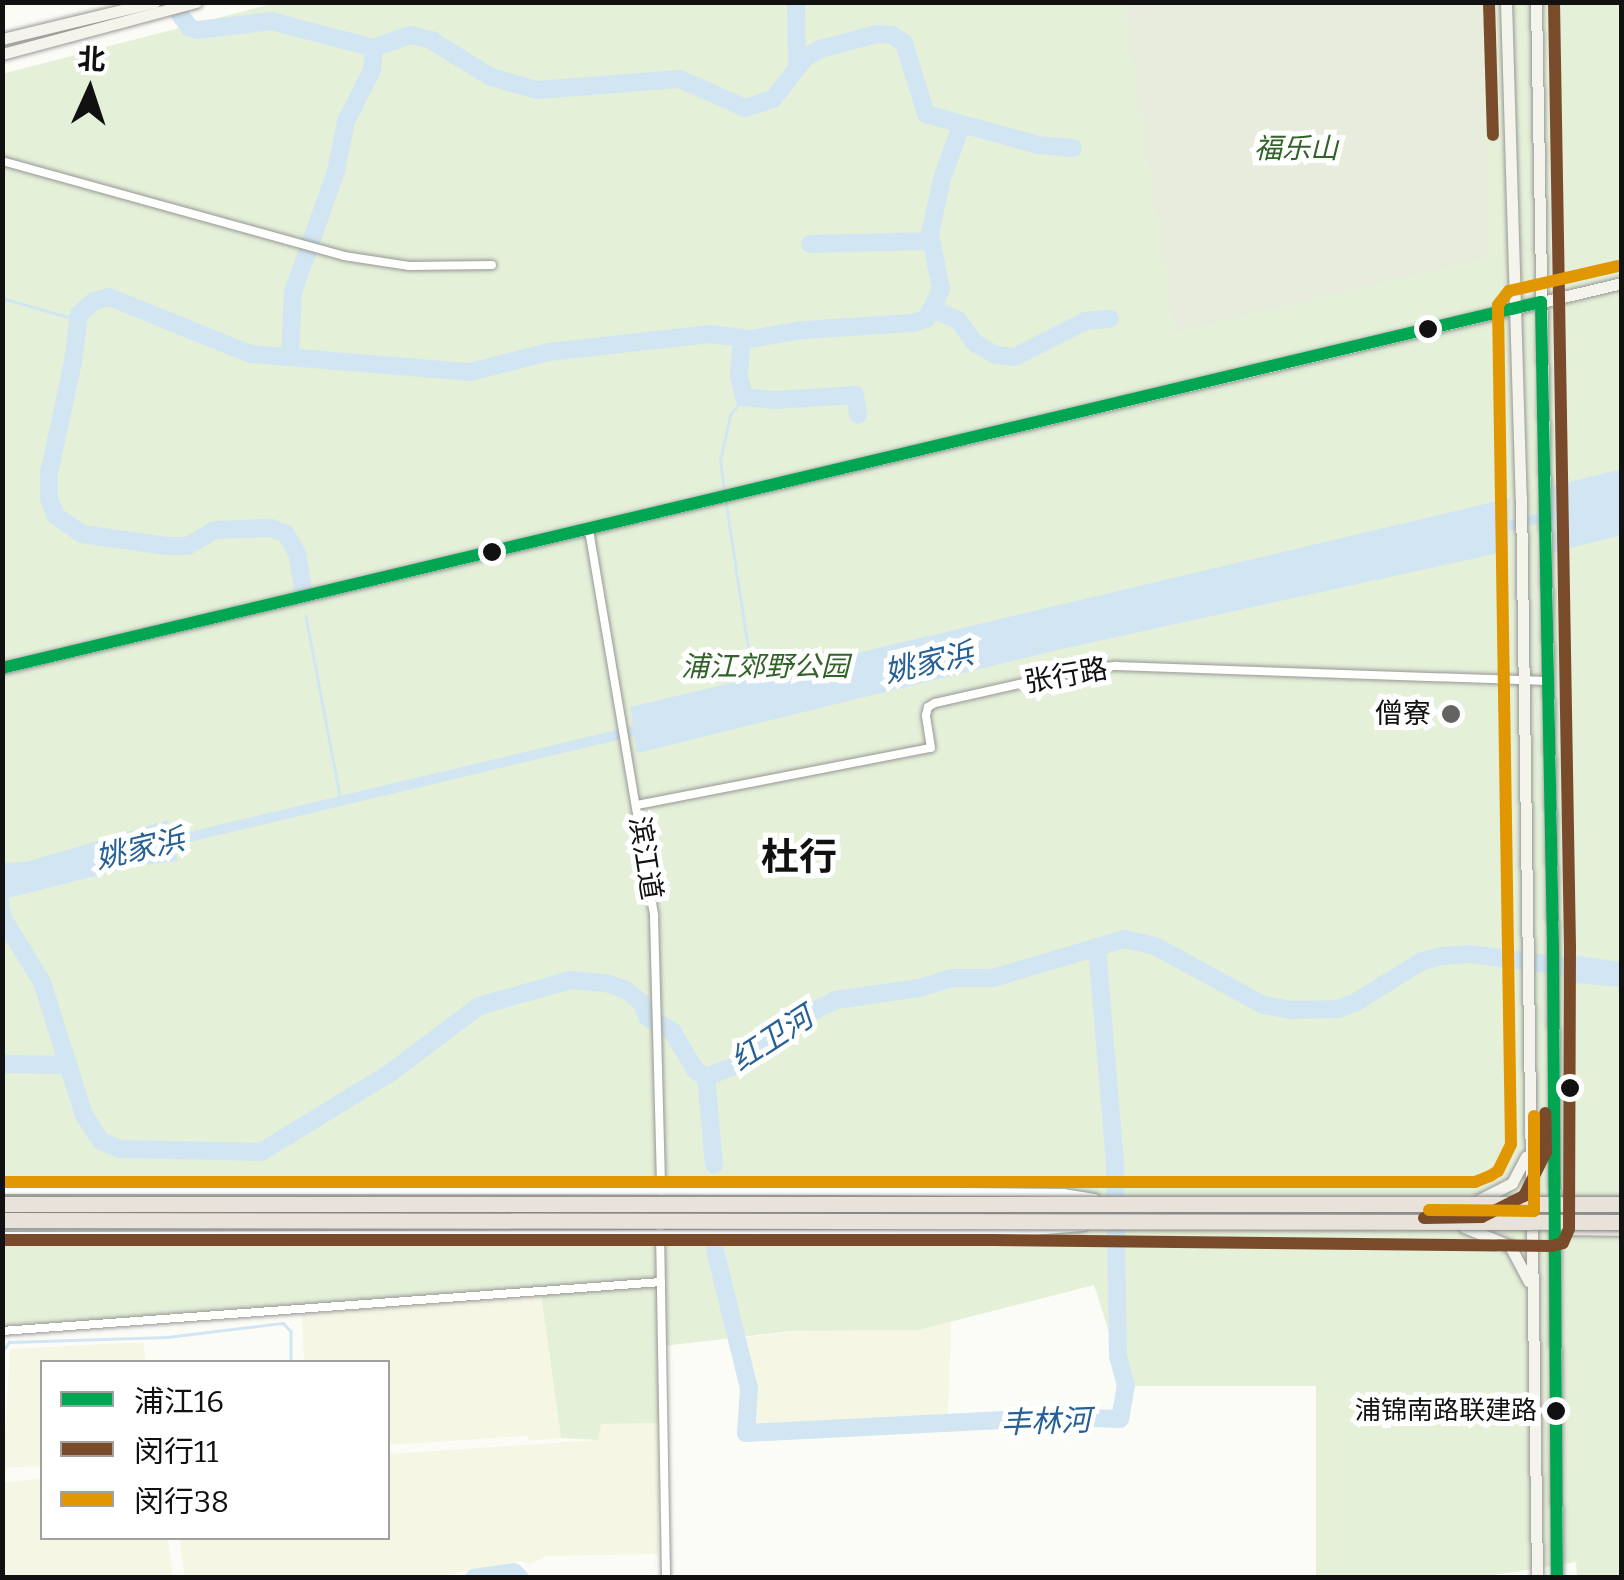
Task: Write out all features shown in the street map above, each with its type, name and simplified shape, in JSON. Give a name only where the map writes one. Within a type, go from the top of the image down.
[{"type":"highway","points":[[2,1202],[1622,1201]]},
{"type":"highway","points":[[2,1222],[1622,1222]]},
{"type":"main road","points":[[1506,2],[1522,497],[1537,1578]]},
{"type":"main road","points":[[1536,2],[1553,947],[1557,1578]]},
{"type":"main road","points":[[2,39],[156,6],[193,3]]},
{"type":"main road","points":[[2,54],[156,6]]},
{"type":"main road","points":[[2,668],[1622,283]]},
{"type":"main road","points":[[1479,1200],[1512,1184],[1529,1148]]},
{"type":"main road","points":[[2,1202],[1622,1201]]},
{"type":"main road","points":[[2,1222],[1134,1224],[1622,1230]]},
{"type":"main road","points":[[1464,1227],[1510,1246],[1532,1290]]},
{"type":"street","points":[[2,161],[344,256],[413,266],[492,265]]},
{"type":"street","name":"滨江道","points":[[589,530],[654,916],[661,1191]]},
{"type":"street","name":"张行路","points":[[637,805],[931,748],[928,707],[1081,670],[1116,666],[1548,681]]},
{"type":"street","points":[[2,1190],[1063,1192],[1108,1200]]},
{"type":"street","points":[[2,1236],[1008,1233],[1110,1224]]},
{"type":"street","points":[[660,1232],[666,1578]]},
{"type":"street","points":[[2,1330],[661,1282]]},
{"type":"green space","name":"浦江郊野公园","points":[[275,3],[1621,3],[1621,1577],[1577,1577],[1576,1562],[1481,1577],[1316,1577],[1316,1386],[1126,1386],[1094,1285],[919,1330],[792,1331],[663,1346],[665,1423],[601,1424],[598,1440],[561,1438],[541,1294],[3,1328],[2,74]],"holes":[[[1559,578],[1569,583],[1573,822],[1565,837]]]},
{"type":"green space","name":"福乐山","points":[[1123,3],[1482,3],[1488,257],[1175,333]]},
{"type":"green space","points":[[541,1294],[561,1438],[530,1441],[527,1436],[390,1445],[390,1360],[304,1360],[302,1314]]},
{"type":"green space","points":[[951,1322],[948,1414],[750,1425],[755,1395],[744,1338],[795,1331],[919,1330]]},
{"type":"green space","points":[[143,1342],[146,1360],[40,1360],[40,1466],[3,1468],[10,1349]]},
{"type":"green space","points":[[660,1423],[658,1554],[547,1556],[531,1564],[521,1561],[429,1578],[185,1578],[179,1540],[390,1540],[390,1454],[597,1440],[601,1424]]},
{"type":"green space","points":[[40,1479],[40,1540],[168,1540],[173,1577],[3,1577],[3,1482]]},
{"type":"water","points":[[1621,469],[1621,535],[1554,552],[1553,486]]},
{"type":"water","points":[[1510,498],[1508,551],[1057,650],[637,753],[630,707]]},
{"type":"water","points":[[168,820],[178,861],[135,866],[8,898],[12,918],[3,922],[3,863],[26,862]]},
{"type":"water","points":[[1564,954],[1621,962],[1621,987],[1563,982]]},
{"type":"waterway","points":[[171,2],[190,28],[198,30],[271,21],[374,48],[410,35],[431,40],[491,77],[537,90],[680,79],[745,108],[773,99],[805,58],[820,49],[877,34],[892,35],[904,43],[926,114],[1038,145],[1073,148]]},
{"type":"waterway","points":[[796,2],[797,68]]},
{"type":"waterway","points":[[290,357],[293,292],[336,171],[346,121],[372,70],[374,48]]},
{"type":"waterway","points":[[303,590],[297,553],[286,534],[271,528],[215,530],[187,546],[167,546],[82,534],[56,516],[49,499],[49,473],[73,362],[79,314],[94,301],[109,297],[250,354],[470,372],[549,352],[710,334],[750,339],[803,330],[913,323],[926,319],[941,289],[930,234],[942,178],[961,126]]},
{"type":"waterway","points":[[810,244],[931,241]]},
{"type":"waterway","points":[[2,298],[78,320]]},
{"type":"waterway","points":[[933,309],[958,320],[975,343],[996,355],[1015,357],[1085,321],[1110,319]]},
{"type":"waterway","points":[[742,339],[739,377],[744,397],[774,400],[855,395],[858,415]]},
{"type":"waterway","points":[[724,489],[720,461],[730,415],[744,397]]},
{"type":"waterway","points":[[726,502],[753,678]]},
{"type":"waterway","name":"姚家浜","points":[[1497,528],[1549,516]]},
{"type":"waterway","points":[[306,616],[341,801]]},
{"type":"waterway","name":"姚家浜","points":[[164,843],[643,729]]},
{"type":"waterway","name":"红卫河","points":[[2,917],[42,982],[84,1115],[101,1141],[120,1149],[261,1152],[390,1073],[479,1006],[570,980],[606,983],[626,990],[641,1002],[647,1017],[672,1031],[696,1071],[706,1077],[738,1065],[779,1028],[836,1000],[919,988],[952,978],[993,978],[1125,939],[1155,946],[1263,1005],[1292,1010],[1338,1009],[1422,961],[1442,956],[1471,954],[1622,974]]},
{"type":"waterway","name":"丰林河","points":[[715,1250],[749,1388],[746,1433],[1065,1417],[1120,1419],[1126,1386],[1118,1357],[1115,1162],[1097,947]]},
{"type":"waterway","points":[[2,1064],[69,1065]]},
{"type":"waterway","name":"丰林河","points":[[706,1077],[714,1165]]},
{"type":"waterway","points":[[2,1352],[9,1342],[167,1337],[283,1323],[291,1331],[291,1360]]},
{"type":"waterway","points":[[474,1578],[514,1572],[520,1578]]},
{"type":"transit line","name":"闵行11","points":[[2,1240],[993,1240],[1552,1246],[1563,1243],[1569,1229],[1570,947],[1554,2]]},
{"type":"transit line","name":"闵行11","points":[[1489,3],[1493,135]]},
{"type":"transit line","name":"闵行38","points":[[2,1182],[1475,1182],[1490,1176],[1498,1171],[1511,1144],[1498,305],[1509,291],[1618,266]]},
{"type":"transit line","name":"浦江16","points":[[2,668],[1541,302],[1553,947],[1557,1578]]},
{"type":"transit line","name":"闵行11","points":[[1424,1218],[1482,1217],[1524,1196],[1546,1152],[1545,1113]]},
{"type":"transit line","name":"闵行38","points":[[1429,1210],[1534,1211],[1534,1116]]},
{"type":"place","name":"僧寮","points":[[1451,714]]},
{"type":"place","name":"浦锦南路联建路","points":[[1556,1411]]},
{"type":"district","name":"杜行","points":[[799,858]]}]
